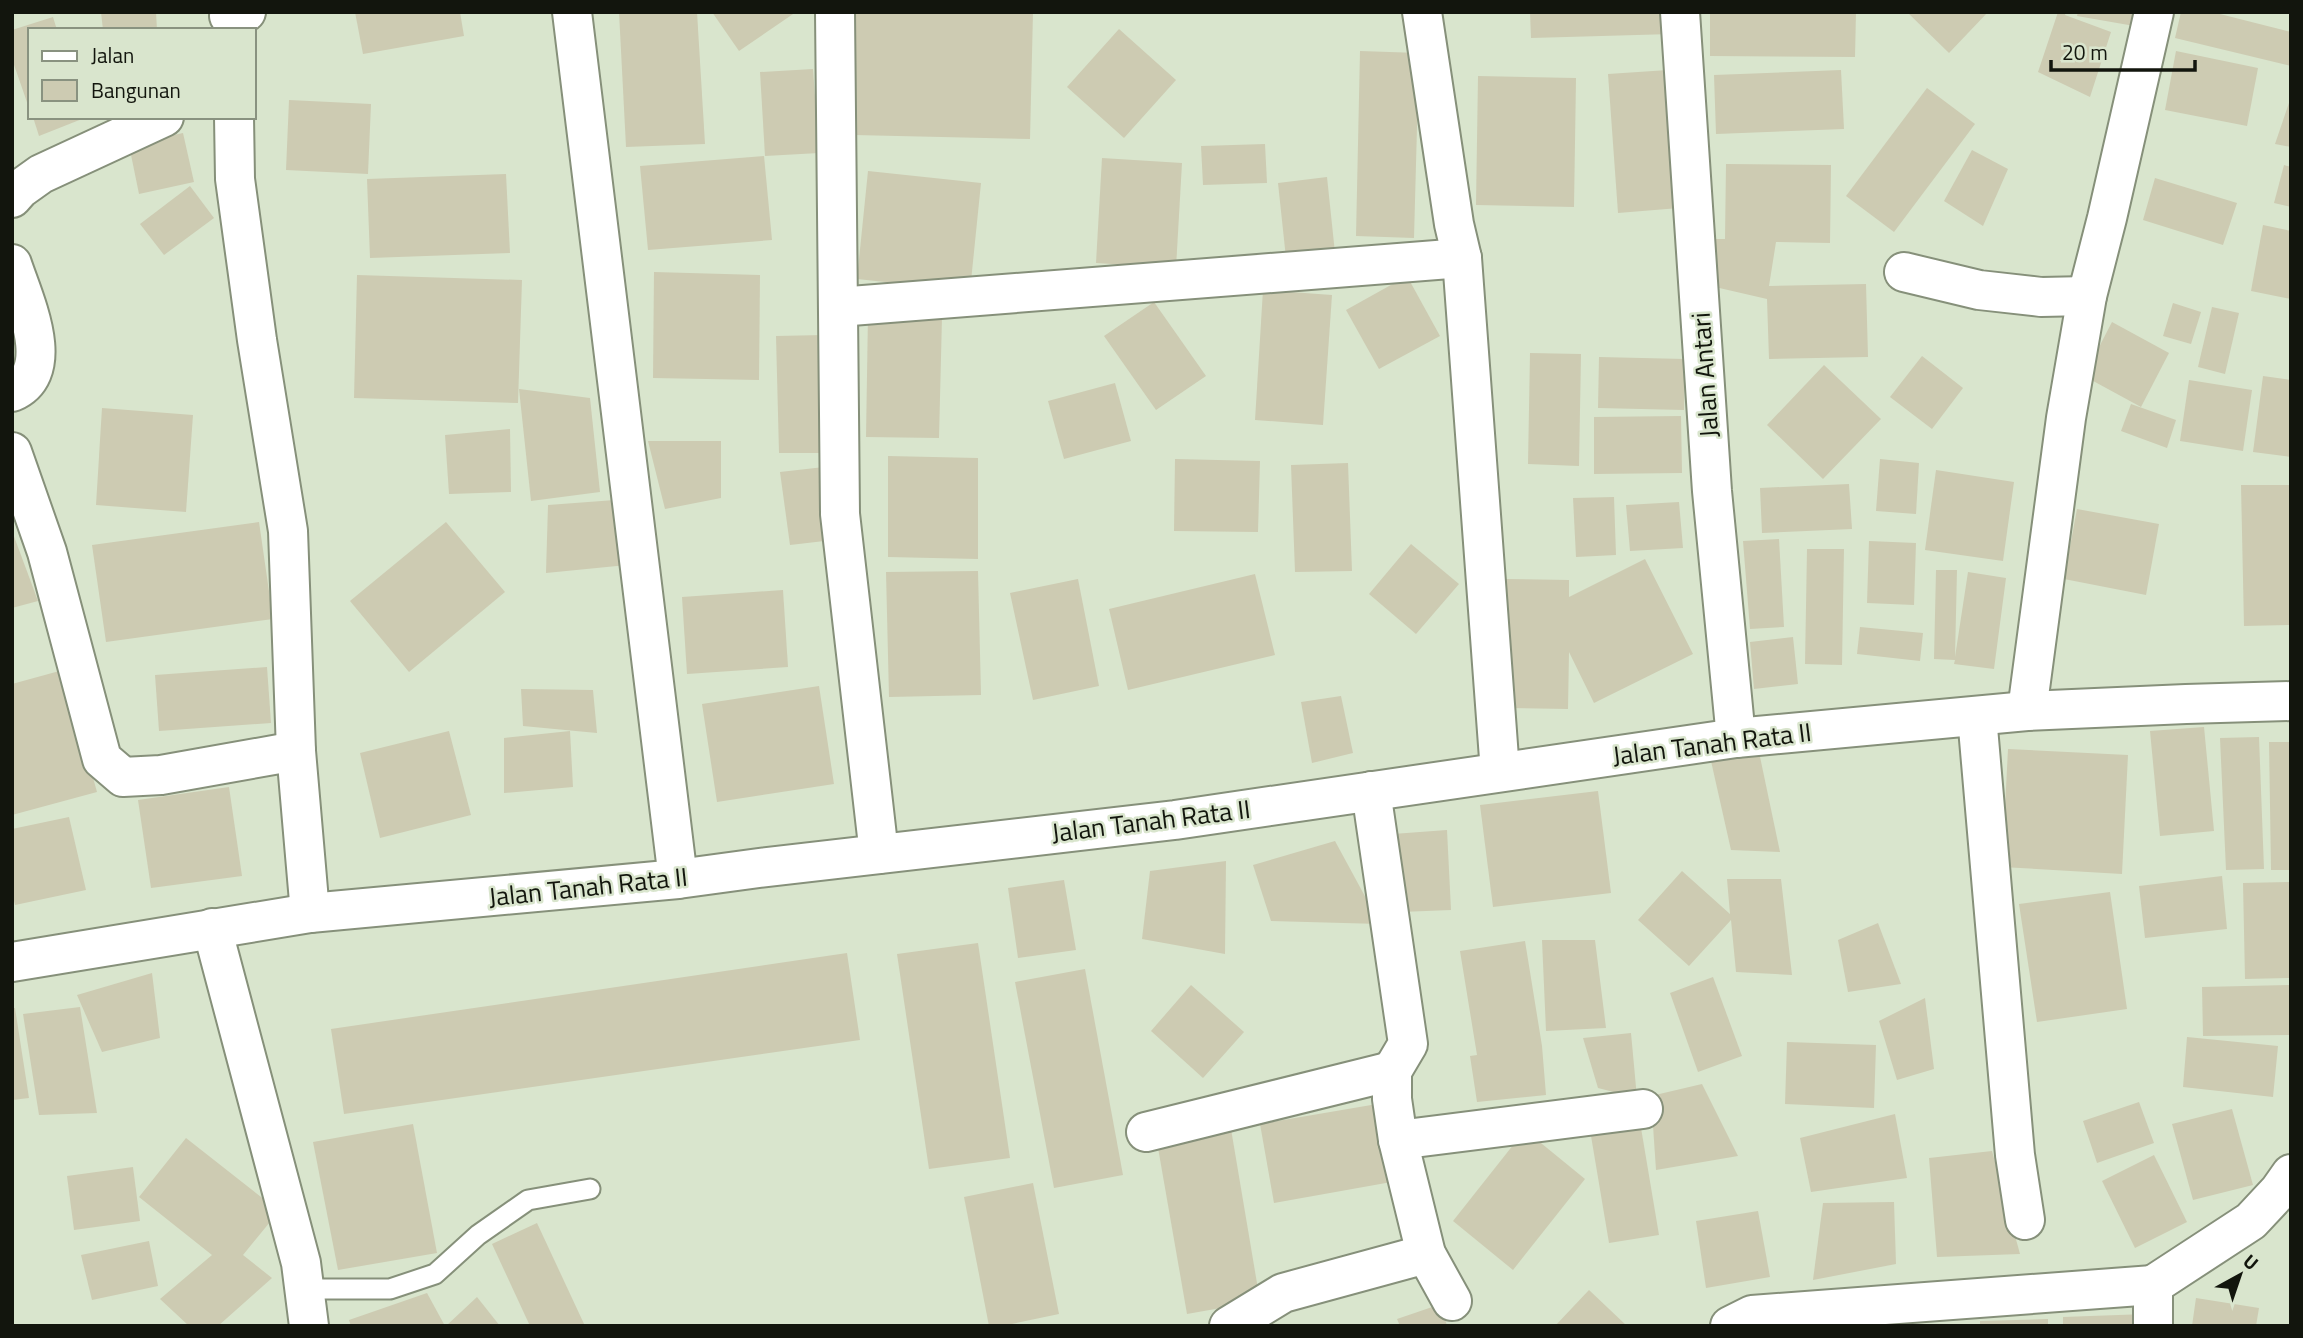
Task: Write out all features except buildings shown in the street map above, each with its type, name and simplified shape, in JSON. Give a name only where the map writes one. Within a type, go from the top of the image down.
[{"type":"street","points":[[572,12],[678,879]]},
{"type":"street","points":[[835,12],[840,514],[879,854]]},
{"type":"street","points":[[1422,12],[1454,224],[1462,258],[1500,772]]},
{"type":"street","name":"Jalan Antari","points":[[1680,12],[1712,491],[1736,738]]},
{"type":"street","points":[[2028,711],[2066,418],[2087,296],[2154,12]]},
{"type":"street","points":[[12,198],[41,174],[159,119]]},
{"type":"street","points":[[233,119],[237,192],[257,341],[288,531],[296,751],[310,913]]},
{"type":"street","points":[[838,307],[1462,258]]},
{"type":"street","points":[[12,264],[37,344],[36,360],[30,376],[22,388],[12,392]]},
{"type":"street","points":[[1904,272],[1979,290],[2041,297],[2087,296]]},
{"type":"street","points":[[12,452],[47,552],[102,759],[123,777],[161,775],[296,751]]},
{"type":"street","name":"Jalan Tanah Rata II","points":[[12,962],[310,913],[678,879],[1175,820],[1736,738],[2028,711],[2291,701]]},
{"type":"street","points":[[1977,716],[2015,1155],[2025,1220]]},
{"type":"street","points":[[1371,791],[1408,1044],[1392,1071],[1392,1099],[1398,1140],[1426,1254],[1452,1301]]},
{"type":"street","points":[[212,928],[301,1263],[306,1308]]},
{"type":"street","points":[[1146,1132],[1392,1071]]},
{"type":"street","points":[[1398,1140],[1643,1109]]},
{"type":"street","points":[[1730,1326],[1752,1315],[2153,1285],[2251,1221],[2291,1174]]},
{"type":"street","points":[[1229,1326],[1283,1293],[1426,1254]]},
{"type":"street","points":[[2152,1326],[2153,1285]]},
{"type":"lane","points":[[306,1308],[390,1289],[435,1274],[478,1235],[528,1200],[590,1189]]}]
